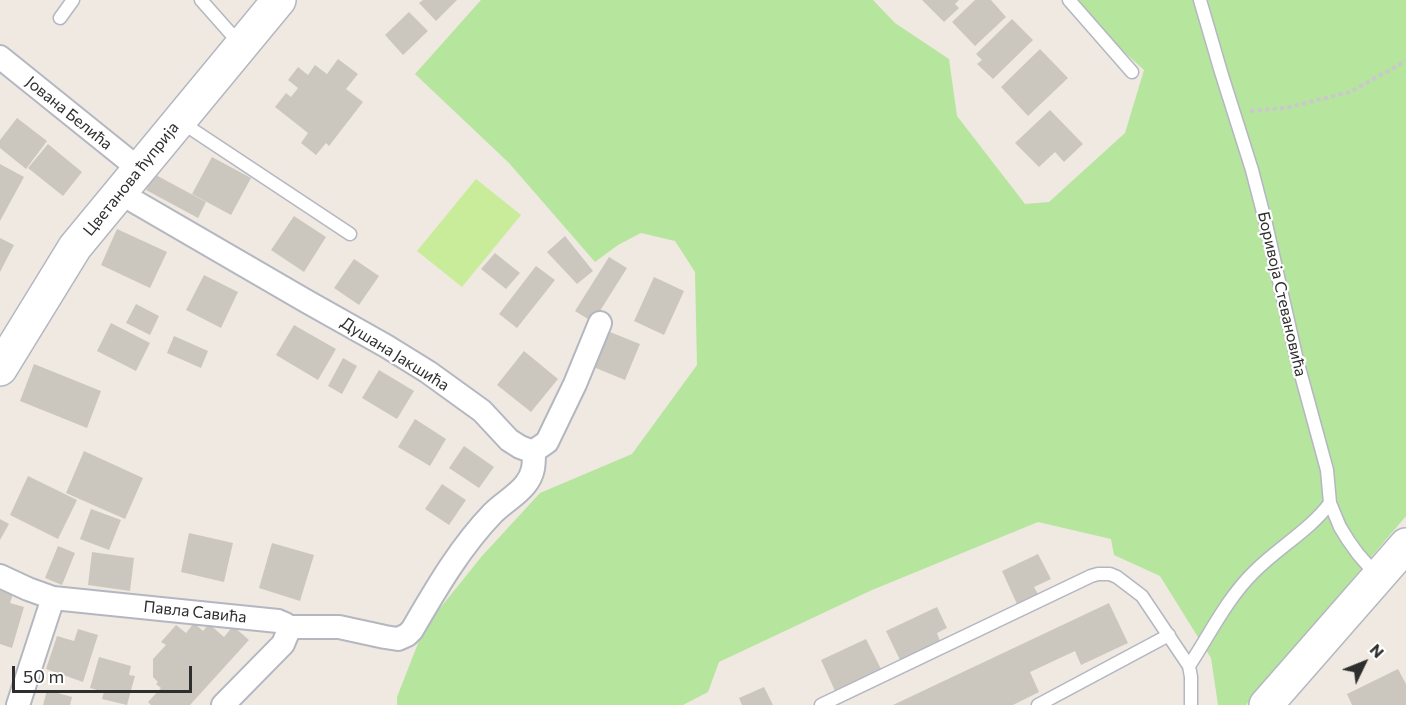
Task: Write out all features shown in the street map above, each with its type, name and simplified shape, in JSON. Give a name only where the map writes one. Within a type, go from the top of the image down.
[{"type":"street","name":"Цветанова ћуприја","points":[[0,369],[75,247],[279,0]]},
{"type":"street","name":"Јована Белића","points":[[0,57],[130,181]]},
{"type":"street","name":"Душана Јакшића","points":[[130,181],[306,301],[420,366],[482,411],[509,440],[520,447],[534,451]]},
{"type":"street","points":[[534,451],[547,442],[575,384],[600,323]]},
{"type":"street","name":"Павла Савића","points":[[0,576],[53,598],[282,621],[287,627],[339,627],[398,639],[412,630],[463,548],[493,513],[525,486],[533,472],[534,451]]},
{"type":"street","points":[[1266,705],[1406,545]]},
{"type":"street","points":[[18,705],[53,598]]},
{"type":"street","points":[[223,705],[283,644],[288,632],[287,627]]},
{"type":"lane","points":[[60,18],[73,0]]},
{"type":"lane","points":[[201,0],[241,45]]},
{"type":"lane","points":[[1070,0],[1132,72]]},
{"type":"lane","name":"Боривоја Стевановића","points":[[1200,0],[1266,224],[1297,360],[1327,470],[1330,503],[1348,540],[1378,578]]},
{"type":"lane","points":[[178,121],[350,234]]},
{"type":"lane","points":[[1189,666],[1215,622],[1237,591],[1255,571],[1321,516],[1330,503]]},
{"type":"lane","points":[[821,705],[1098,574],[1110,574],[1118,577],[1142,596],[1189,666],[1191,705]]},
{"type":"lane","points":[[1038,705],[1169,635]]},
{"type":"path","points":[[1234,112],[1285,108],[1350,92],[1406,61]]},
{"type":"green space","points":[[481,0],[873,0],[895,23],[949,59],[957,116],[1025,204],[1049,202],[1125,133],[1144,70],[1079,11],[1070,0],[1406,0],[1406,516],[1246,705],[1218,705],[1211,658],[1160,576],[1114,555],[1111,539],[1038,522],[872,590],[719,662],[708,692],[683,705],[397,705],[397,697],[424,628],[482,556],[540,493],[632,454],[697,365],[695,272],[675,241],[641,233],[618,245],[595,262],[509,163],[415,74]]},
{"type":"green space","points":[[476,179],[521,215],[462,287],[417,251]]},
{"type":"building","points":[[423,0],[457,0],[436,21],[419,3]]},
{"type":"building","points":[[922,0],[959,0],[955,4],[959,8],[944,22]]},
{"type":"building","points":[[975,0],[991,0],[1006,17],[975,46],[952,22]]},
{"type":"building","points":[[409,12],[428,31],[403,55],[385,35]]},
{"type":"building","points":[[1012,19],[1033,40],[993,79],[977,64],[982,60],[976,54]]},
{"type":"building","points":[[1040,49],[1068,78],[1028,116],[1001,87]]},
{"type":"building","points":[[338,59],[358,74],[346,89],[363,102],[329,146],[326,143],[316,155],[301,143],[308,133],[275,107],[286,93],[291,97],[298,88],[288,80],[298,67],[308,75],[315,65],[327,74]]},
{"type":"building","points":[[1050,110],[1083,144],[1064,162],[1055,152],[1039,167],[1015,143]]},
{"type":"building","points":[[17,118],[47,141],[26,169],[0,148],[0,140]]},
{"type":"building","points":[[48,144],[82,172],[63,196],[28,168]]},
{"type":"building","points":[[212,157],[251,178],[231,215],[192,194]]},
{"type":"building","points":[[0,164],[24,177],[0,221]]},
{"type":"building","points":[[154,174],[206,202],[198,218],[146,190]]},
{"type":"building","points":[[294,216],[326,237],[304,272],[271,250]]},
{"type":"building","points":[[117,229],[167,252],[150,288],[101,265]]},
{"type":"building","points":[[565,236],[593,271],[577,284],[547,252]]},
{"type":"building","points":[[0,238],[14,245],[0,272]]},
{"type":"building","points":[[495,253],[520,273],[506,289],[481,269]]},
{"type":"building","points":[[609,257],[627,268],[593,322],[575,311]]},
{"type":"building","points":[[354,259],[379,276],[359,305],[334,288]]},
{"type":"building","points":[[536,266],[555,280],[517,328],[499,314]]},
{"type":"building","points":[[204,275],[238,292],[221,328],[186,310]]},
{"type":"building","points":[[654,277],[684,291],[664,335],[634,321]]},
{"type":"building","points":[[136,304],[159,316],[150,335],[126,323]]},
{"type":"building","points":[[111,323],[150,343],[136,371],[97,351]]},
{"type":"building","points":[[294,325],[336,349],[318,380],[276,355]]},
{"type":"building","points":[[605,330],[640,344],[625,380],[591,366]]},
{"type":"building","points":[[174,336],[208,351],[201,368],[167,353]]},
{"type":"building","points":[[524,351],[558,379],[531,412],[497,385]]},
{"type":"building","points":[[343,358],[357,366],[342,394],[328,386]]},
{"type":"building","points":[[34,364],[101,391],[87,428],[20,401]]},
{"type":"building","points":[[379,370],[414,391],[397,419],[362,398]]},
{"type":"building","points":[[415,419],[446,439],[430,466],[398,447]]},
{"type":"building","points":[[464,446],[494,467],[479,488],[449,468]]},
{"type":"building","points":[[84,451],[143,478],[125,519],[66,493]]},
{"type":"building","points":[[28,476],[77,500],[58,539],[10,515]]},
{"type":"building","points":[[442,484],[466,500],[449,525],[425,509]]},
{"type":"building","points":[[91,509],[121,520],[109,550],[80,539]]},
{"type":"building","points":[[0,519],[9,524],[0,540]]},
{"type":"building","points":[[189,533],[233,543],[224,582],[181,572]]},
{"type":"building","points":[[272,543],[314,555],[300,601],[259,588]]},
{"type":"building","points":[[58,546],[75,553],[62,585],[45,578]]},
{"type":"building","points":[[92,552],[134,558],[130,591],[88,585]]},
{"type":"building","points":[[1038,554],[1051,579],[1034,587],[1038,594],[1017,604],[1002,571]]},
{"type":"building","points":[[0,590],[13,594],[10,603],[24,607],[12,648],[0,644]]},
{"type":"building","points":[[1109,603],[1128,643],[1081,665],[1075,651],[1030,672],[1039,692],[1013,705],[893,705]]},
{"type":"building","points":[[937,607],[947,628],[937,633],[940,641],[900,660],[886,631]]},
{"type":"building","points":[[194,623],[203,631],[209,624],[224,637],[233,626],[249,640],[190,705],[151,705],[148,702],[161,688],[153,677],[153,659],[166,645],[161,642],[176,625],[186,633]]},
{"type":"building","points":[[78,629],[98,635],[83,682],[46,669],[57,636],[74,641]]},
{"type":"building","points":[[866,639],[881,669],[835,691],[821,660]]},
{"type":"building","points":[[99,657],[131,666],[129,675],[135,676],[127,705],[102,699],[104,692],[90,688]]},
{"type":"building","points":[[1398,669],[1406,684],[1406,705],[1352,705],[1347,694]]},
{"type":"building","points":[[764,687],[773,705],[742,705],[739,698]]},
{"type":"building","points":[[47,690],[72,697],[70,705],[43,705]]}]
